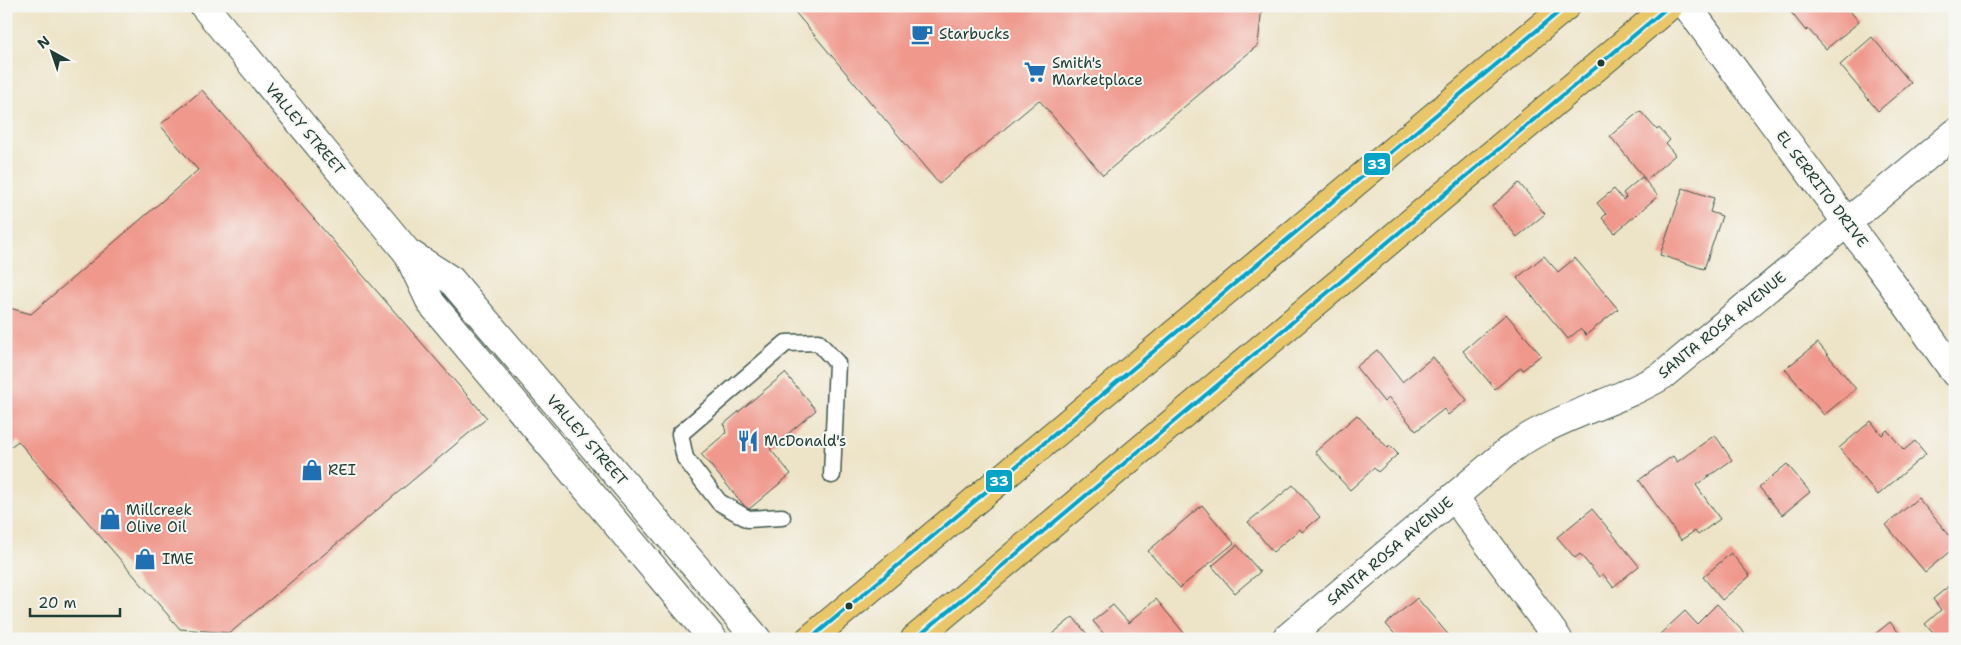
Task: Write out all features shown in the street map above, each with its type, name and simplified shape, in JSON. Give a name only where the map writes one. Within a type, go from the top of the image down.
[{"type":"main road","points":[[810,639],[1566,6]]},
{"type":"main road","points":[[915,639],[1670,6]]},
{"type":"street","name":"VALLEY STREET","points":[[204,6],[407,252],[431,303],[713,639]]},
{"type":"street","name":"EL SERRITO DRIVE","points":[[1687,6],[1890,281],[1955,373]]},
{"type":"street","name":"SANTA ROSA AVENUE","points":[[1286,639],[1508,451],[1543,429],[1622,397],[1663,375],[1955,133]]},
{"type":"street","name":"VALLEY STREET","points":[[407,252],[451,280],[757,639]]},
{"type":"street","points":[[1454,497],[1558,639]]},
{"type":"lane","points":[[782,517],[748,519],[719,502],[685,458],[680,434],[786,343],[818,342],[837,363],[832,475]]},
{"type":"building","name":"Smith's Marketplace","points":[[790,6],[1262,6],[1258,45],[1103,175],[1039,100],[939,184]]},
{"type":"building","points":[[1796,6],[1846,6],[1859,22],[1826,49],[1808,29],[1806,31],[1790,11]]},
{"type":"building","points":[[1872,37],[1911,83],[1878,111],[1840,65]]},
{"type":"building","points":[[202,90],[487,418],[230,633],[180,629],[18,441],[6,450],[6,307],[31,314],[198,170],[160,125]]},
{"type":"building","points":[[1640,111],[1657,130],[1659,128],[1670,140],[1666,144],[1675,155],[1646,180],[1610,136]]},
{"type":"building","points":[[1642,177],[1658,196],[1615,233],[1602,218],[1606,214],[1597,203],[1614,189],[1623,200],[1626,197],[1623,193]]},
{"type":"building","points":[[1519,183],[1545,214],[1517,237],[1492,206]]},
{"type":"building","points":[[1683,188],[1714,198],[1710,212],[1722,216],[1704,269],[1660,255]]},
{"type":"building","points":[[1544,256],[1558,272],[1575,258],[1618,309],[1586,335],[1580,329],[1568,339],[1517,278]]},
{"type":"building","points":[[1506,314],[1541,355],[1523,370],[1521,367],[1495,389],[1463,351]]},
{"type":"building","points":[[1818,343],[1856,389],[1824,415],[1785,369]]},
{"type":"building","points":[[1377,350],[1402,382],[1433,357],[1467,400],[1448,415],[1444,409],[1416,431],[1389,398],[1384,402],[1356,367]]},
{"type":"building","name":"McDonald's","points":[[785,373],[816,410],[770,449],[791,474],[748,510],[701,454],[726,433],[724,424]]},
{"type":"building","points":[[1357,415],[1388,448],[1390,446],[1398,454],[1378,472],[1374,468],[1350,490],[1315,452]]},
{"type":"building","points":[[1871,421],[1882,435],[1887,430],[1904,450],[1915,441],[1926,454],[1878,495],[1839,448]]},
{"type":"building","points":[[1715,435],[1732,460],[1696,485],[1720,519],[1698,535],[1695,531],[1681,540],[1639,480],[1673,456],[1677,462]]},
{"type":"building","points":[[1787,464],[1810,492],[1782,515],[1759,487]]},
{"type":"building","points":[[1293,485],[1320,517],[1302,532],[1300,529],[1273,552],[1248,522]]},
{"type":"building","points":[[1918,498],[1955,542],[1955,547],[1925,572],[1886,525]]},
{"type":"building","points":[[1202,505],[1234,543],[1180,588],[1148,551]]},
{"type":"building","points":[[1592,509],[1639,566],[1613,587],[1603,574],[1599,577],[1580,554],[1575,558],[1557,537]]},
{"type":"building","points":[[1237,545],[1260,572],[1235,593],[1212,566]]},
{"type":"building","points":[[1731,553],[1750,576],[1722,600],[1703,577]]},
{"type":"building","points":[[1955,581],[1955,639],[1938,639],[1925,624],[1941,610],[1933,599]]},
{"type":"building","points":[[1417,598],[1452,639],[1399,639],[1386,624]]},
{"type":"building","points":[[1156,599],[1184,633],[1177,639],[1108,639],[1093,621],[1113,605],[1129,623]]},
{"type":"building","points":[[1717,604],[1748,637],[1745,639],[1662,639],[1659,635],[1685,611],[1697,624]]},
{"type":"building","points":[[1073,617],[1091,639],[1046,639]]},
{"type":"building","points":[[1890,622],[1904,639],[1869,639]]},
{"type":"transit line","name":"33","points":[[810,639],[1566,6]]},
{"type":"transit line","name":"33","points":[[915,639],[1669,6]]},
{"type":"place","name":"Starbucks","points":[[922,34]]},
{"type":"place","name":"Smith's Marketplace","points":[[1035,72]]},
{"type":"place","name":"McDonald's","points":[[748,441]]},
{"type":"place","name":"REI","points":[[312,470]]},
{"type":"place","name":"Millcreek Olive Oil","points":[[110,519]]},
{"type":"place","name":"IME","points":[[145,559]]}]
